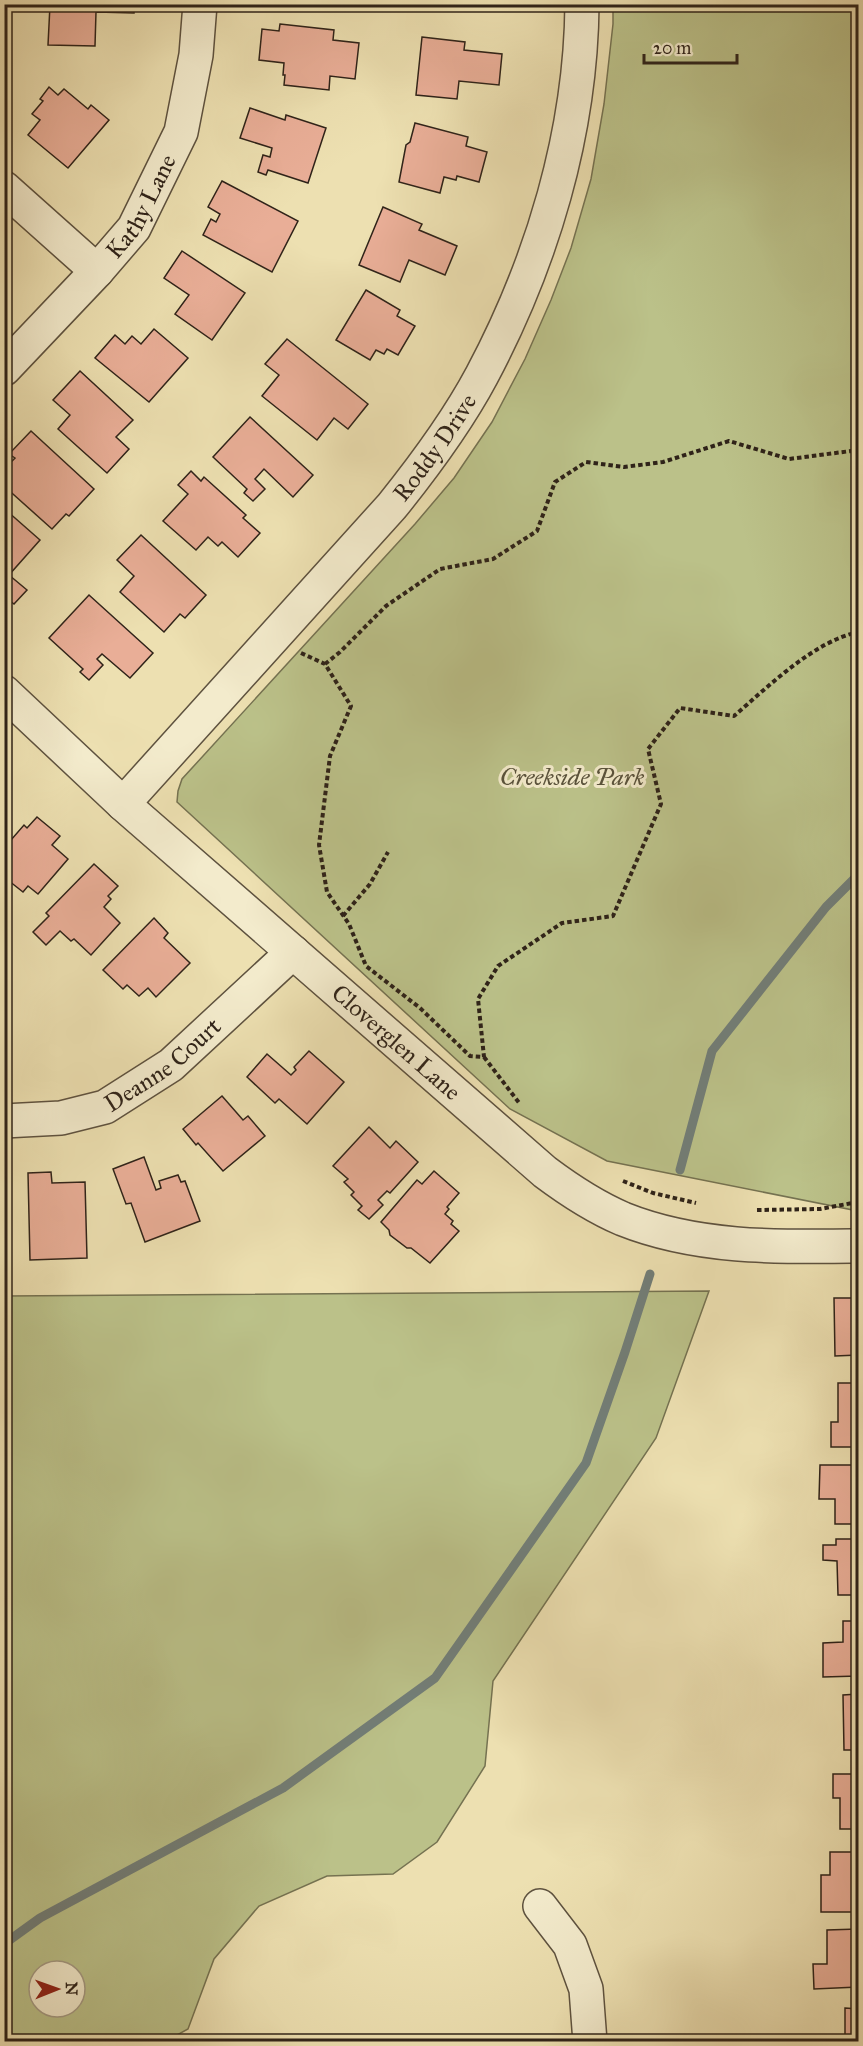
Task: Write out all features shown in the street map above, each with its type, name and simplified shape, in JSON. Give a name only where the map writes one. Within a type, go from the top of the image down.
[{"type":"street","name":"Kathy Lane","points":[[4,369],[97,271],[134,228],[181,132],[196,55],[200,4]]},
{"type":"street","name":"Roddy Drive","points":[[123,804],[392,506],[424,466],[482,376],[526,278],[552,204],[576,90],[582,4]]},
{"type":"street","points":[[4,188],[97,271]]},
{"type":"street","name":"Cloverglen Lane","points":[[4,692],[123,804],[545,1172],[569,1190],[622,1218],[646,1227],[704,1240],[764,1246],[857,1246]]},
{"type":"street","name":"Deanne Court","points":[[4,1121],[61,1118],[105,1107],[171,1065],[293,952]]},
{"type":"street","points":[[540,1906],[570,1945],[586,1989],[590,2042]]},
{"type":"path","points":[[325,664],[386,606],[440,569],[494,559],[537,531],[555,482],[586,462],[624,467],[663,462],[729,441],[789,459],[851,451],[858,453]]},
{"type":"path","points":[[527,1112],[484,1057],[478,999],[498,966],[562,923],[613,916],[661,804],[648,749],[680,708],[734,716],[791,666],[843,636],[858,633]]},
{"type":"path","points":[[277,634],[294,650],[325,664],[351,706],[330,756],[319,845],[327,892],[349,924],[366,966],[420,1008],[470,1056],[484,1057]]},
{"type":"path","points":[[344,916],[370,884],[388,852]]},
{"type":"path","points":[[857,1246],[855,1169],[858,1146]]},
{"type":"path","points":[[614,1177],[653,1192],[704,1205]]},
{"type":"path","points":[[756,1210],[820,1209],[857,1202]]},
{"type":"green space","name":"Creekside Park","points":[[613,5],[858,5],[858,1211],[607,1161],[510,1109],[177,802],[182,779],[415,524],[454,478],[492,422],[525,359],[571,248],[591,179],[604,104]]},
{"type":"green space","points":[[709,1291],[656,1438],[493,1681],[485,1766],[437,1842],[393,1874],[327,1876],[259,1906],[214,1959],[188,2029],[166,2041],[5,2041],[5,1296]]},
{"type":"building","points":[[47,4],[134,4],[134,13],[96,12],[95,46],[48,45],[50,5]]},
{"type":"building","points":[[277,4],[354,4],[354,5],[277,8]]},
{"type":"building","points":[[433,4],[475,4],[475,10],[433,11]]},
{"type":"building","points":[[280,24],[334,30],[333,40],[359,43],[355,79],[330,76],[329,90],[284,85],[284,63],[259,60],[262,29],[279,31]]},
{"type":"building","points":[[422,37],[465,42],[464,50],[502,54],[499,85],[459,81],[457,99],[416,95]]},
{"type":"building","points":[[49,87],[58,95],[64,89],[88,109],[91,105],[109,120],[68,168],[28,135],[40,120],[32,114],[43,101],[40,99]]},
{"type":"building","points":[[250,108],[285,120],[286,115],[326,128],[308,183],[268,170],[266,175],[258,172],[263,155],[270,157],[272,148],[240,138]]},
{"type":"building","points":[[415,123],[468,137],[466,146],[487,152],[479,182],[457,176],[456,180],[444,177],[440,193],[399,182],[406,145],[410,142]]},
{"type":"building","points":[[222,181],[298,221],[272,272],[203,235],[211,219],[216,222],[220,214],[208,207]]},
{"type":"building","points":[[383,207],[422,224],[419,230],[457,246],[445,275],[409,260],[400,282],[359,265]]},
{"type":"building","points":[[182,251],[245,293],[212,340],[175,314],[189,295],[164,278]]},
{"type":"building","points":[[366,290],[400,310],[397,316],[415,326],[398,355],[387,349],[384,354],[376,350],[370,360],[336,340]]},
{"type":"building","points":[[154,329],[188,358],[149,402],[95,358],[115,335],[125,344],[132,336],[141,344]]},
{"type":"building","points":[[287,339],[368,404],[348,429],[334,418],[317,440],[262,396],[279,375],[265,364]]},
{"type":"building","points":[[80,371],[133,420],[116,437],[129,449],[107,473],[58,429],[70,415],[53,400]]},
{"type":"building","points":[[250,417],[313,475],[293,497],[264,469],[255,479],[265,489],[253,501],[244,493],[247,489],[213,457]]},
{"type":"building","points":[[31,431],[94,489],[69,516],[66,514],[52,529],[4,486],[4,469],[15,458],[9,454]]},
{"type":"building","points":[[191,471],[201,481],[204,477],[246,515],[243,518],[260,533],[238,557],[222,542],[218,546],[208,537],[196,550],[163,521],[188,494],[178,485]]},
{"type":"building","points":[[7,511],[40,540],[9,575],[27,590],[14,604],[4,596],[4,514]]},
{"type":"building","points":[[141,535],[206,595],[185,618],[180,614],[164,632],[120,592],[134,576],[117,560]]},
{"type":"building","points":[[89,595],[153,653],[130,678],[102,654],[97,659],[103,665],[89,680],[80,672],[83,669],[49,638]]},
{"type":"building","points":[[37,817],[60,836],[52,845],[68,859],[38,894],[28,886],[23,892],[4,877],[4,848],[24,825],[27,828]]},
{"type":"building","points":[[94,864],[118,886],[108,896],[111,899],[104,907],[120,923],[91,955],[74,939],[71,941],[60,931],[46,945],[33,932],[49,916],[46,913]]},
{"type":"building","points":[[154,918],[168,933],[164,938],[190,963],[156,997],[148,988],[139,996],[127,985],[123,989],[103,970]]},
{"type":"building","points":[[4,980],[8,980],[9,1022],[4,1022]]},
{"type":"building","points":[[309,1051],[344,1082],[307,1124],[279,1099],[275,1103],[247,1077],[267,1054],[291,1075],[296,1070],[294,1067]]},
{"type":"building","points":[[222,1096],[243,1120],[248,1116],[265,1136],[223,1171],[183,1129]]},
{"type":"building","points":[[369,1127],[390,1148],[396,1141],[418,1162],[390,1193],[387,1191],[378,1200],[383,1205],[369,1219],[358,1210],[362,1206],[351,1195],[354,1192],[344,1182],[348,1179],[333,1166]]},
{"type":"building","points":[[144,1157],[156,1190],[161,1188],[159,1181],[178,1175],[181,1182],[185,1181],[200,1221],[145,1242],[131,1203],[126,1204],[113,1169]]},
{"type":"building","points":[[434,1171],[459,1193],[447,1207],[449,1209],[445,1214],[459,1231],[430,1263],[390,1235],[389,1230],[381,1222],[417,1180],[422,1184]]},
{"type":"building","points":[[51,1172],[52,1183],[85,1182],[87,1258],[30,1260],[28,1173]]},
{"type":"building","points":[[834,1298],[858,1298],[858,1355],[835,1356]]},
{"type":"building","points":[[838,1383],[858,1383],[858,1447],[831,1447],[831,1422],[838,1422]]},
{"type":"building","points":[[820,1465],[858,1465],[858,1524],[835,1524],[835,1499],[819,1499]]},
{"type":"building","points":[[836,1539],[858,1539],[858,1595],[838,1595],[837,1561],[823,1560],[823,1545],[836,1545]]},
{"type":"building","points":[[843,1621],[858,1621],[858,1676],[823,1677],[823,1643],[843,1642]]},
{"type":"building","points":[[858,1694],[858,1750],[844,1750],[843,1695]]},
{"type":"building","points":[[833,1774],[858,1774],[858,1829],[840,1829],[840,1798],[833,1798]]},
{"type":"building","points":[[830,1852],[858,1852],[858,1912],[821,1912],[821,1875],[830,1875]]},
{"type":"building","points":[[858,1929],[858,1987],[814,1989],[813,1964],[827,1964],[827,1930]]},
{"type":"building","points":[[845,2008],[858,2009],[858,2042],[845,2042]]},
{"type":"waterway","points":[[680,1170],[712,1051],[826,907],[858,875]]},
{"type":"waterway","points":[[4,1944],[40,1918],[283,1788],[435,1678],[586,1463],[650,1274]]}]
